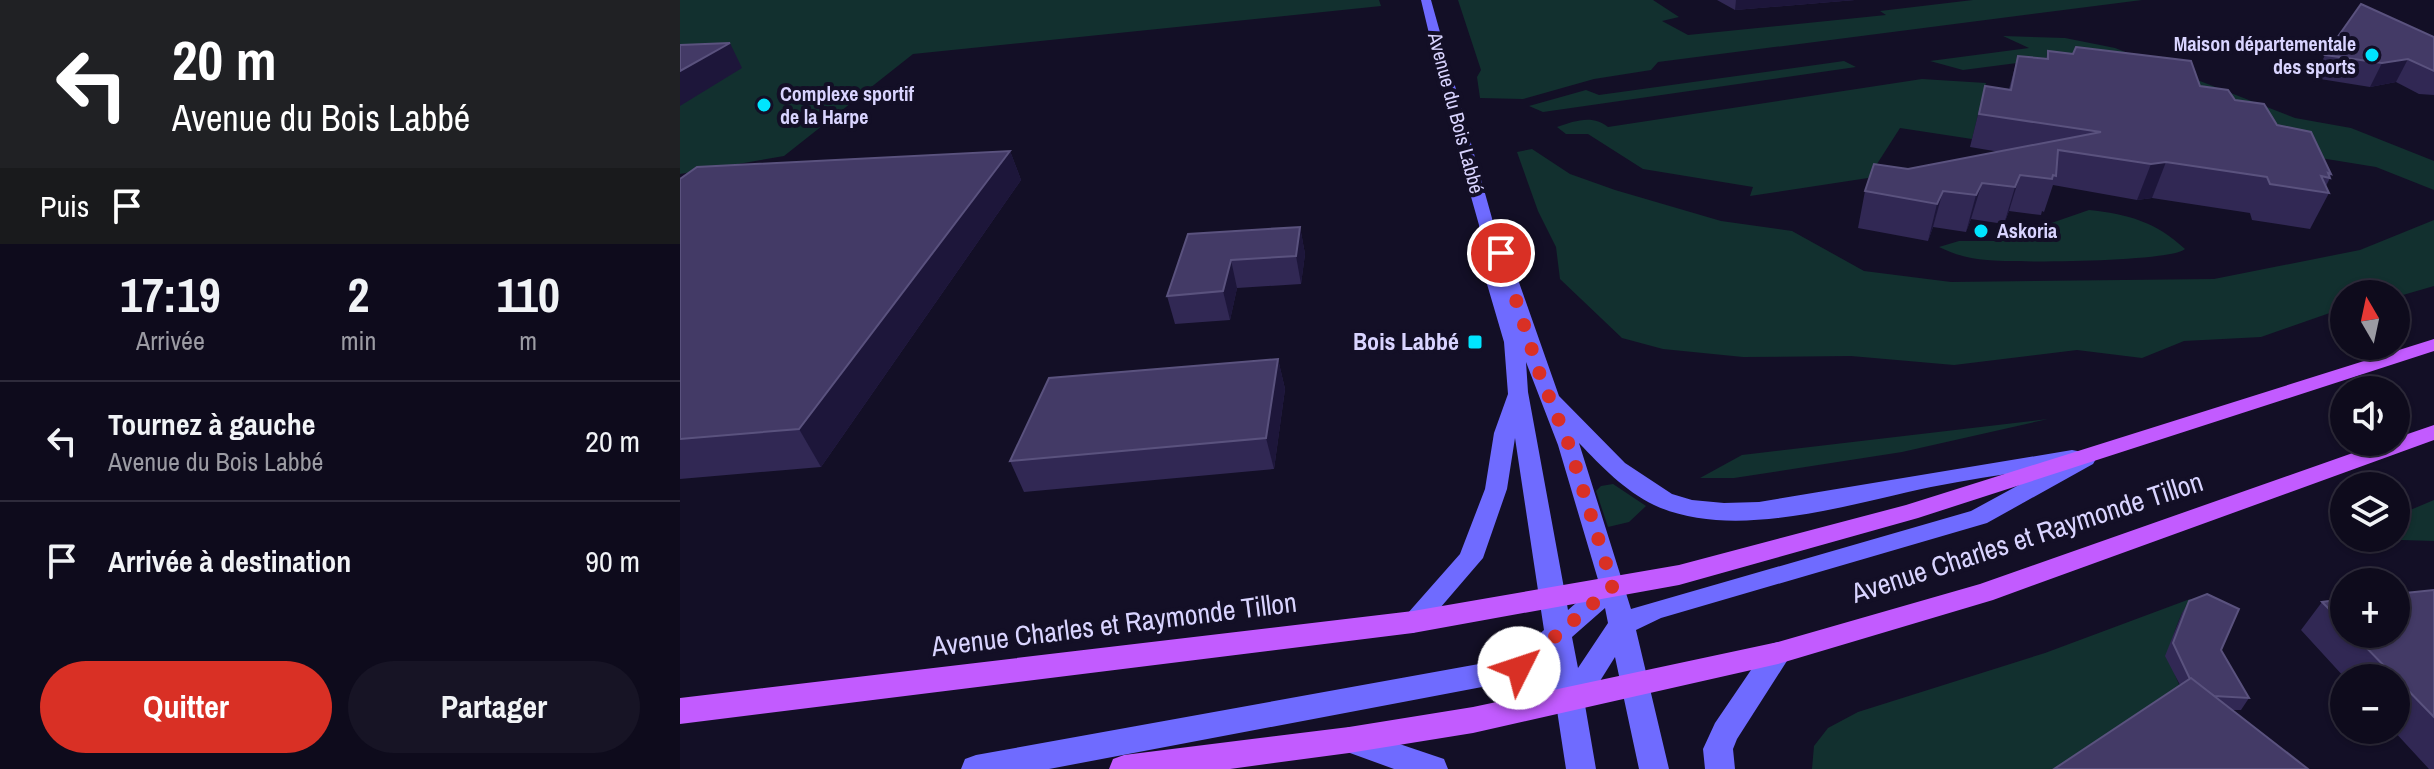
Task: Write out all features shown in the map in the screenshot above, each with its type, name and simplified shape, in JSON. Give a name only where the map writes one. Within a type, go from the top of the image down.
[{"type":"main road","name":"Avenue Charles et Raymonde Tillon","points":[[680,711],[1413,622],[1700,570],[1895,516],[2434,345]]},
{"type":"main road","name":"Avenue Charles et Raymonde Tillon","points":[[1124,769],[1349,740],[1572,700],[1778,653],[1984,593],[2434,432]]},
{"type":"street","name":"Avenue du Bois Labbé","points":[[1426,0],[1457,126],[1487,225],[1496,236],[1569,445],[1613,586]]},
{"type":"street","name":"Avenue du Bois Labbé","points":[[1487,225],[1485,239],[1491,271],[1513,339],[1518,392],[1554,597]]},
{"type":"street","name":"Avenue du Bois Labbé","points":[[1413,622],[1471,558],[1496,489],[1505,433],[1518,392]]},
{"type":"street","name":"Avenue Charles et Raymonde Tillon","points":[[1551,400],[1626,475],[1646,490],[1678,506],[1709,513],[1790,505],[2095,453]]},
{"type":"street","name":"Avenue Charles et Raymonde Tillon","points":[[1621,625],[1675,604],[1979,517],[2095,453]]},
{"type":"street","points":[[976,769],[1519,668],[1613,586],[1654,769]]},
{"type":"street","points":[[1554,597],[1581,769]]},
{"type":"street","points":[[1572,700],[1621,625]]},
{"type":"street","points":[[1720,769],[1718,749],[1725,732],[1778,653]]},
{"type":"street","points":[[1349,740],[1433,769]]},
{"type":"green space","name":"Complexe sportif de la Harpe","points":[[680,0],[1379,0],[1381,6],[913,54],[784,156],[680,174]]},
{"type":"green space","points":[[1458,0],[1653,0],[1679,17],[1662,21],[1688,35],[1886,15],[1880,11],[1973,0],[2142,0],[1658,62],[1651,70],[1594,79],[1523,99],[1480,98],[1477,77],[1481,70]]},
{"type":"green space","points":[[2003,36],[2065,38],[2115,48],[2295,118],[2351,128],[2434,161],[2434,190],[2376,167],[2302,155],[2017,63],[1963,70],[1930,61],[2029,48]]},
{"type":"green space","points":[[1844,61],[1856,67],[1543,112],[1529,106],[1586,90],[1599,95]]},
{"type":"green space","points":[[1922,79],[1986,83],[1972,139],[1900,128],[1868,178],[1750,196],[1753,187],[1643,169],[1588,134],[1566,134],[1557,127],[1590,120],[1608,127]]},
{"type":"green space","points":[[1532,149],[1570,174],[1721,221],[1792,231],[1864,271],[1951,282],[2214,279],[2360,250],[2434,220],[2434,286],[2410,293],[2410,280],[2330,280],[2330,313],[2261,337],[2184,341],[2142,358],[2077,350],[1954,365],[1851,356],[1743,357],[1663,349],[1622,338],[1560,279],[1556,247],[1538,211],[1517,152]]},
{"type":"green space","points":[[2089,210],[2141,221],[2163,232],[2185,249],[2152,257],[2123,259],[2002,261],[1974,259],[1939,247],[1959,241],[2017,241],[2037,228]]},
{"type":"green space","points":[[2048,419],[1902,452],[1734,478],[1700,478],[1742,455]]},
{"type":"green space","points":[[1613,484],[1646,506],[1629,522],[1608,527],[1596,491],[1601,486]]},
{"type":"green space","points":[[2434,500],[2434,541],[2410,540],[2410,510]]},
{"type":"green space","points":[[2190,599],[2200,606],[2182,613],[2172,641],[2171,662],[2190,707],[2082,769],[1812,769],[1814,746],[1828,728],[1858,712],[2045,653]]},
{"type":"building","points":[[2361,4],[2434,37],[2434,71],[2408,59],[2382,63],[2325,55]]},
{"type":"building","points":[[730,43],[680,71],[680,45]]},
{"type":"building","points":[[2076,47],[2191,61],[2200,86],[2228,90],[2235,100],[2264,104],[2277,125],[2311,132],[2331,174],[2328,173],[2330,178],[2321,176],[2329,193],[2270,184],[2267,177],[2058,150],[2056,176],[2053,175],[2052,179],[2020,175],[2015,187],[1982,183],[1976,195],[1943,191],[1937,204],[1865,191],[1874,164],[1908,169],[2101,132],[1979,114],[1985,86],[2011,90],[2018,56],[2048,59],[2048,51],[2073,54]]},
{"type":"building","points":[[1010,151],[799,429],[680,439],[680,179],[697,167]]},
{"type":"building","points":[[1300,227],[1296,256],[1231,260],[1223,291],[1167,296],[1188,234]]},
{"type":"building","points":[[1278,359],[1266,438],[1010,461],[1049,378]]},
{"type":"building","points":[[2434,590],[2434,717],[2410,692],[2410,664],[2382,664],[2367,648],[2410,648],[2410,593]]},
{"type":"building","points":[[2207,594],[2239,609],[2221,650],[2249,698],[2214,696],[2190,679],[2173,643],[2189,601]]},
{"type":"building","points":[[2191,678],[2308,769],[2054,769]]},
{"type":"place","name":"Maison départementale des sports","points":[[2372,55]]},
{"type":"place","name":"Complexe sportif de la Harpe","points":[[764,105]]},
{"type":"place","name":"Askoria","points":[[1981,231]]},
{"type":"place","name":"Bois Labbé","points":[[1475,342]]},
{"type":"route","points":[[1501,253],[1540,375],[1569,445],[1613,586],[1519,668]]}]
